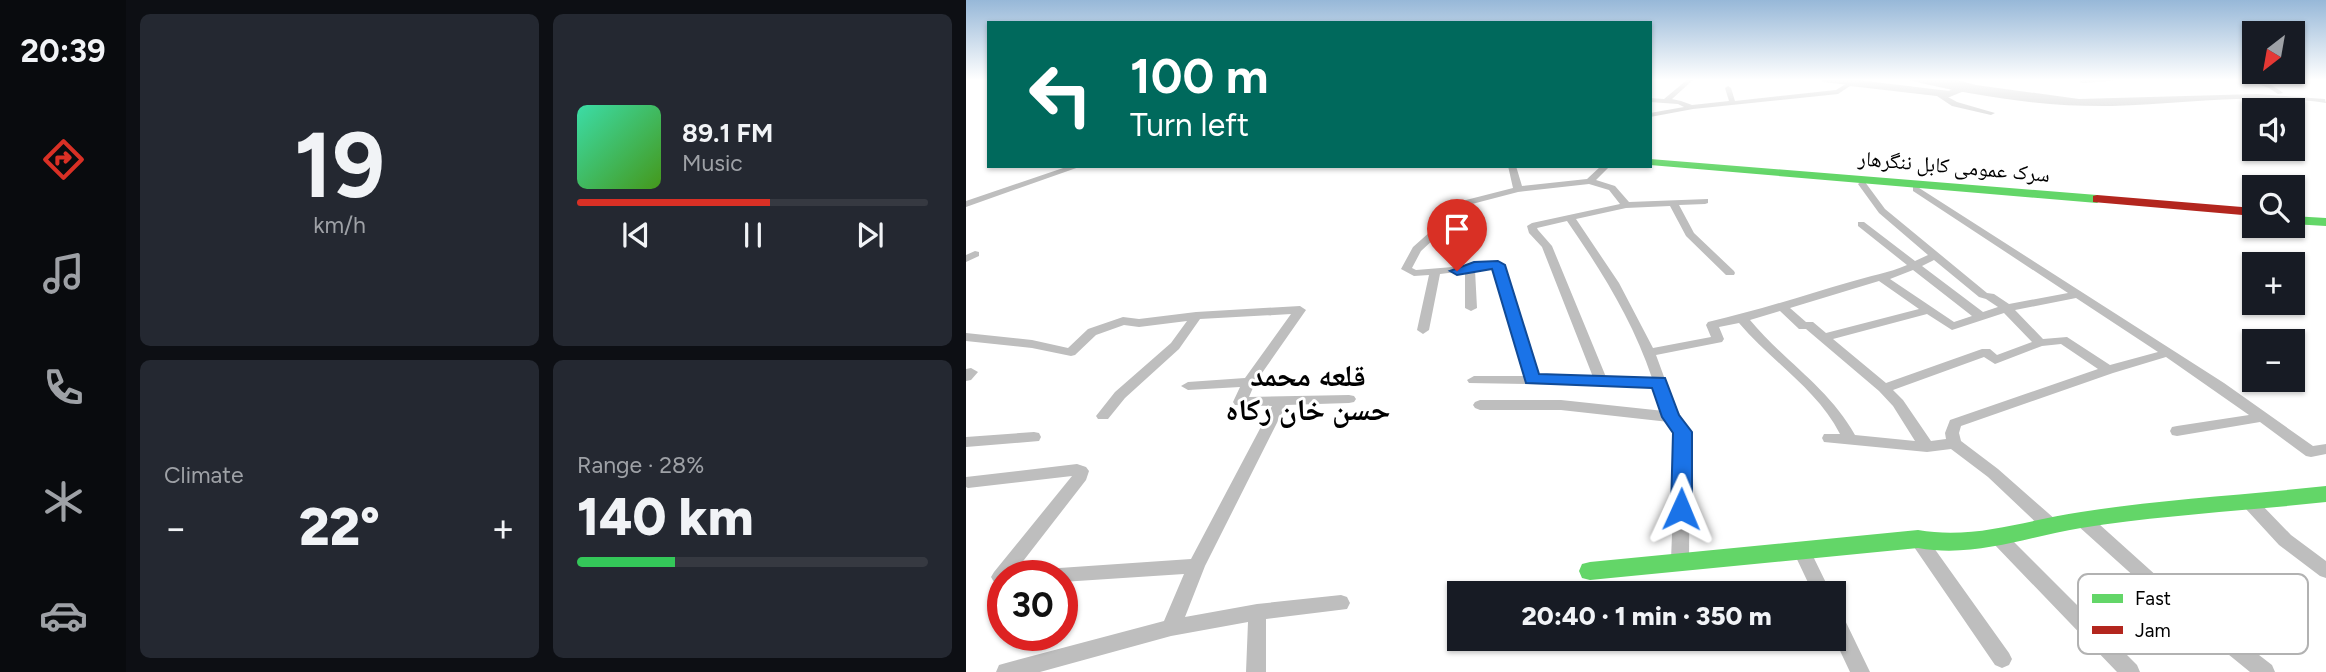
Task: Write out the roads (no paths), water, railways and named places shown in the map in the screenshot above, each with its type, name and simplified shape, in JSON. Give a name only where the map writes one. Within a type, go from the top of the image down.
[{"type":"main road","name":"سرک عمومی کابل ننگرهار","points":[[1652,164],[1916,189],[2242,213]]},
{"type":"main road","name":"سرک عمومی کابل ننگرهار","points":[[1652,164],[2242,213]]},
{"type":"main road","points":[[2305,219],[2326,220]]},
{"type":"main road","points":[[1590,571],[1680,560],[1802,553],[1918,539],[1931,545],[1998,537],[2083,520],[2326,494]]},
{"type":"street","points":[[1652,116],[1677,110]]},
{"type":"street","points":[[1978,110],[1991,114]]},
{"type":"street","points":[[966,204],[1072,168]]},
{"type":"street","points":[[1513,168],[1518,189]]},
{"type":"street","points":[[1590,181],[1604,168]]},
{"type":"street","points":[[1532,379],[1498,265],[1407,272],[1417,249],[1469,202],[1518,189],[1590,181],[1612,188],[1626,205]]},
{"type":"street","points":[[1862,184],[1882,211],[1983,295],[1989,295],[2008,308],[2023,329],[2040,343]]},
{"type":"street","points":[[1916,189],[2168,353],[2311,452],[2326,449]]},
{"type":"street","points":[[1601,381],[1547,246],[1532,226],[1626,205],[1704,201]]},
{"type":"street","points":[[1673,202],[1690,234],[1730,273]]},
{"type":"street","points":[[1570,218],[1599,258],[1649,353],[1671,417],[1683,432],[1680,560]]},
{"type":"street","points":[[1861,224],[1980,316]]},
{"type":"street","points":[[1649,353],[1718,339],[1712,325],[1742,319],[1864,281],[1882,278],[1934,256]]},
{"type":"street","points":[[1470,269],[1471,308]]},
{"type":"street","points":[[1423,330],[1435,271]]},
{"type":"street","points":[[1882,278],[1952,326],[2008,308],[2078,294]]},
{"type":"street","points":[[1782,307],[1803,326],[1809,325],[1884,388],[1898,402],[1927,447]]},
{"type":"street","points":[[966,337],[1032,344],[1072,352],[1092,332],[1123,321],[1139,323],[1196,316],[1300,310],[1249,382],[1240,402],[1280,403],[1349,399]]},
{"type":"street","points":[[1823,338],[1929,310]]},
{"type":"street","points":[[1103,416],[1120,395],[1174,346],[1196,316]]},
{"type":"street","points":[[1742,319],[1755,337],[1841,418],[1850,439]]},
{"type":"street","points":[[1884,388],[1986,352],[1995,360],[2040,343],[2063,340],[2108,370]]},
{"type":"street","points":[[2050,525],[1993,472],[1954,443],[1952,432],[1955,423],[2108,370],[2168,353]]},
{"type":"street","points":[[1474,380],[1659,382]]},
{"type":"street","points":[[1188,386],[1249,382]]},
{"type":"street","points":[[1171,628],[1196,566],[1280,403]]},
{"type":"street","points":[[1480,405],[1561,405],[1671,417]]},
{"type":"street","points":[[2177,431],[2264,417]]},
{"type":"street","points":[[966,442],[1034,437]]},
{"type":"street","points":[[1829,438],[1927,447],[1954,443]]},
{"type":"street","points":[[968,482],[1081,471],[1081,476],[1014,560]]},
{"type":"street","points":[[2252,504],[2285,540],[2326,571]]},
{"type":"street","points":[[2083,520],[2143,574]]},
{"type":"street","points":[[1998,537],[2078,619]]},
{"type":"street","points":[[1918,539],[2002,659]]},
{"type":"street","points":[[1802,553],[1816,581]]},
{"type":"street","points":[[1078,573],[1196,566]]},
{"type":"street","points":[[1006,672],[1028,670],[1171,628],[1257,612],[1341,603]]},
{"type":"street","points":[[1256,672],[1257,612]]},
{"type":"street","points":[[1846,643],[1860,672]]},
{"type":"street","points":[[2112,654],[2130,672]]},
{"type":"street","points":[[2242,654],[2265,672]]},
{"type":"district","name":"قلعه محمد حسن خان رکاه","points":[[1308,392]]}]
